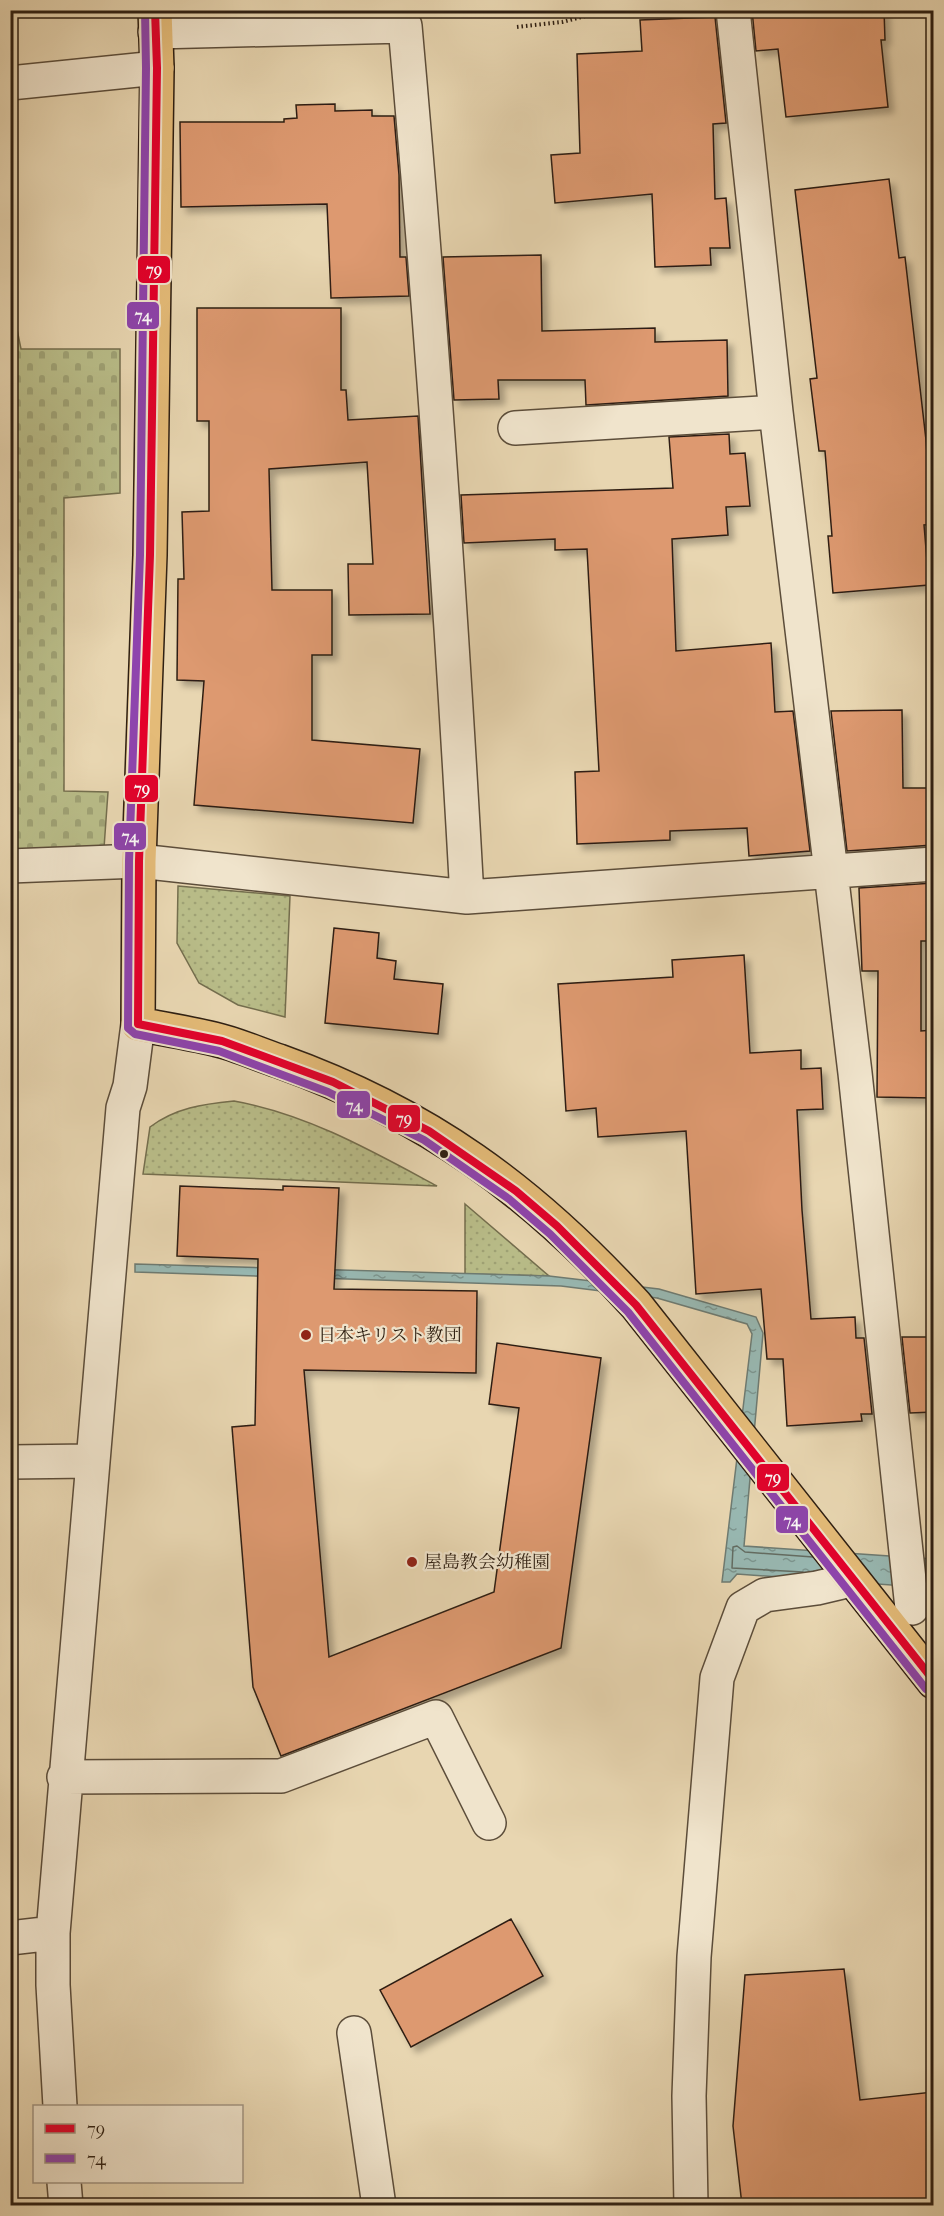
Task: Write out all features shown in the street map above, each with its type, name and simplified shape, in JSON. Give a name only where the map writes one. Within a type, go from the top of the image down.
[{"type":"main road","points":[[155,21],[157,68],[150,555],[139,861],[138,1024],[216,1039],[306,1071],[385,1105],[448,1142],[526,1197],[587,1251],[636,1305],[851,1580],[911,1614],[933,1682]]},
{"type":"street","points":[[733,10],[776,412],[857,1084],[911,1614]]},
{"type":"street","points":[[155,21],[405,26],[424,230],[449,578],[467,897]]},
{"type":"street","points":[[10,83],[157,68]]},
{"type":"street","points":[[515,428],[776,412]]},
{"type":"street","points":[[10,866],[139,861],[467,897],[830,869],[933,864]]},
{"type":"street","points":[[60,2105],[52,1986],[52,1933],[123,1108],[130,1086],[138,1024]]},
{"type":"street","points":[[10,1462],[92,1461]]},
{"type":"street","points":[[691,2205],[689,2096],[694,1957],[717,1678],[743,1608],[765,1595],[817,1588],[851,1580]]},
{"type":"street","points":[[64,1777],[281,1776],[436,1717],[489,1823]]},
{"type":"street","points":[[10,1938],[52,1933]]},
{"type":"street","points":[[354,2033],[379,2205]]},
{"type":"street","points":[[64,2183],[66,2205]]},
{"type":"path","points":[[517,27],[562,22],[609,10]]},
{"type":"path","points":[[924,10],[933,32]]},
{"type":"green space","points":[[10,295],[21,349],[120,349],[120,493],[64,498],[64,791],[108,792],[104,848],[11,852]]},
{"type":"green space","points":[[178,886],[290,896],[285,1017],[238,1005],[199,983],[177,943]]},
{"type":"green space","points":[[234,1101],[313,1124],[437,1186],[143,1174],[150,1127],[179,1111]]},
{"type":"green space","points":[[465,1204],[549,1276],[465,1274]]},
{"type":"water","points":[[135,1264],[549,1276],[659,1289],[756,1317],[763,1333],[744,1546],[933,1559],[933,1588],[737,1574],[730,1582],[722,1582],[752,1334],[747,1324],[657,1298],[561,1286],[135,1272]]},
{"type":"building","points":[[752,10],[884,10],[885,40],[881,40],[888,107],[786,117],[778,49],[756,51]]},
{"type":"building","points":[[715,17],[726,123],[713,124],[715,199],[726,198],[730,248],[710,248],[711,265],[655,267],[652,194],[555,203],[551,155],[580,153],[577,54],[642,51],[640,20]]},
{"type":"building","points":[[335,104],[335,111],[372,110],[372,116],[394,116],[399,175],[400,257],[406,257],[409,296],[331,298],[327,204],[181,207],[180,122],[284,122],[284,119],[297,118],[296,105]]},
{"type":"building","points":[[889,179],[899,258],[905,257],[926,440],[932,524],[924,525],[929,585],[833,593],[828,536],[832,536],[825,451],[819,451],[810,379],[817,378],[795,190]]},
{"type":"building","points":[[541,255],[542,331],[655,328],[655,342],[727,340],[728,396],[586,405],[585,380],[498,380],[499,399],[454,400],[443,257]]},
{"type":"building","points":[[197,308],[341,308],[341,390],[346,390],[348,420],[418,416],[430,614],[349,615],[348,564],[373,564],[367,462],[269,469],[272,590],[332,590],[332,655],[312,655],[312,740],[420,749],[413,823],[194,805],[204,681],[177,680],[178,579],[184,579],[182,512],[209,511],[209,421],[197,421]]},
{"type":"building","points":[[729,434],[730,454],[745,453],[750,506],[726,507],[728,535],[672,539],[676,651],[771,643],[775,712],[793,711],[810,851],[749,856],[747,828],[670,831],[670,840],[577,844],[575,772],[599,771],[587,549],[555,550],[555,539],[464,543],[461,495],[673,488],[669,437]]},
{"type":"building","points":[[902,710],[903,788],[933,788],[933,845],[847,851],[831,711]]},
{"type":"building","points":[[933,883],[933,941],[921,941],[921,1031],[933,1030],[933,1098],[877,1097],[878,971],[862,971],[859,888]]},
{"type":"building","points":[[334,928],[379,933],[377,958],[396,961],[394,979],[443,984],[438,1034],[325,1023]]},
{"type":"building","points":[[744,955],[750,1053],[801,1050],[801,1069],[821,1068],[823,1109],[797,1110],[811,1319],[855,1317],[856,1338],[864,1338],[872,1414],[861,1414],[862,1421],[787,1426],[783,1359],[767,1359],[761,1289],[696,1294],[686,1131],[598,1137],[596,1108],[566,1111],[558,984],[673,977],[672,960]]},
{"type":"building","points":[[180,1186],[283,1190],[283,1186],[339,1188],[334,1289],[477,1291],[476,1373],[304,1370],[329,1657],[494,1592],[519,1408],[489,1404],[497,1343],[601,1358],[561,1648],[281,1756],[253,1687],[232,1427],[255,1425],[258,1259],[177,1256]]},
{"type":"building","points":[[902,1337],[933,1337],[933,1412],[910,1413]]},
{"type":"building","points":[[511,1919],[543,1976],[411,2047],[380,1990]]},
{"type":"building","points":[[844,1969],[860,2100],[933,2092],[933,2205],[742,2205],[733,2126],[745,1975]]},
{"type":"transit line","name":"74","points":[[145,10],[140,555],[129,861],[128,1028],[135,1034],[219,1051],[328,1092],[424,1140],[509,1199],[550,1234],[628,1312],[926,1689]]},
{"type":"transit line","name":"79","points":[[155,10],[157,68],[150,555],[139,861],[138,1024],[222,1041],[333,1082],[429,1131],[516,1191],[557,1226],[636,1305],[934,1681]]},
{"type":"place","name":"日本キリスト教団","points":[[306,1335]]},
{"type":"place","name":"屋島教会幼稚園","points":[[412,1562]]}]
